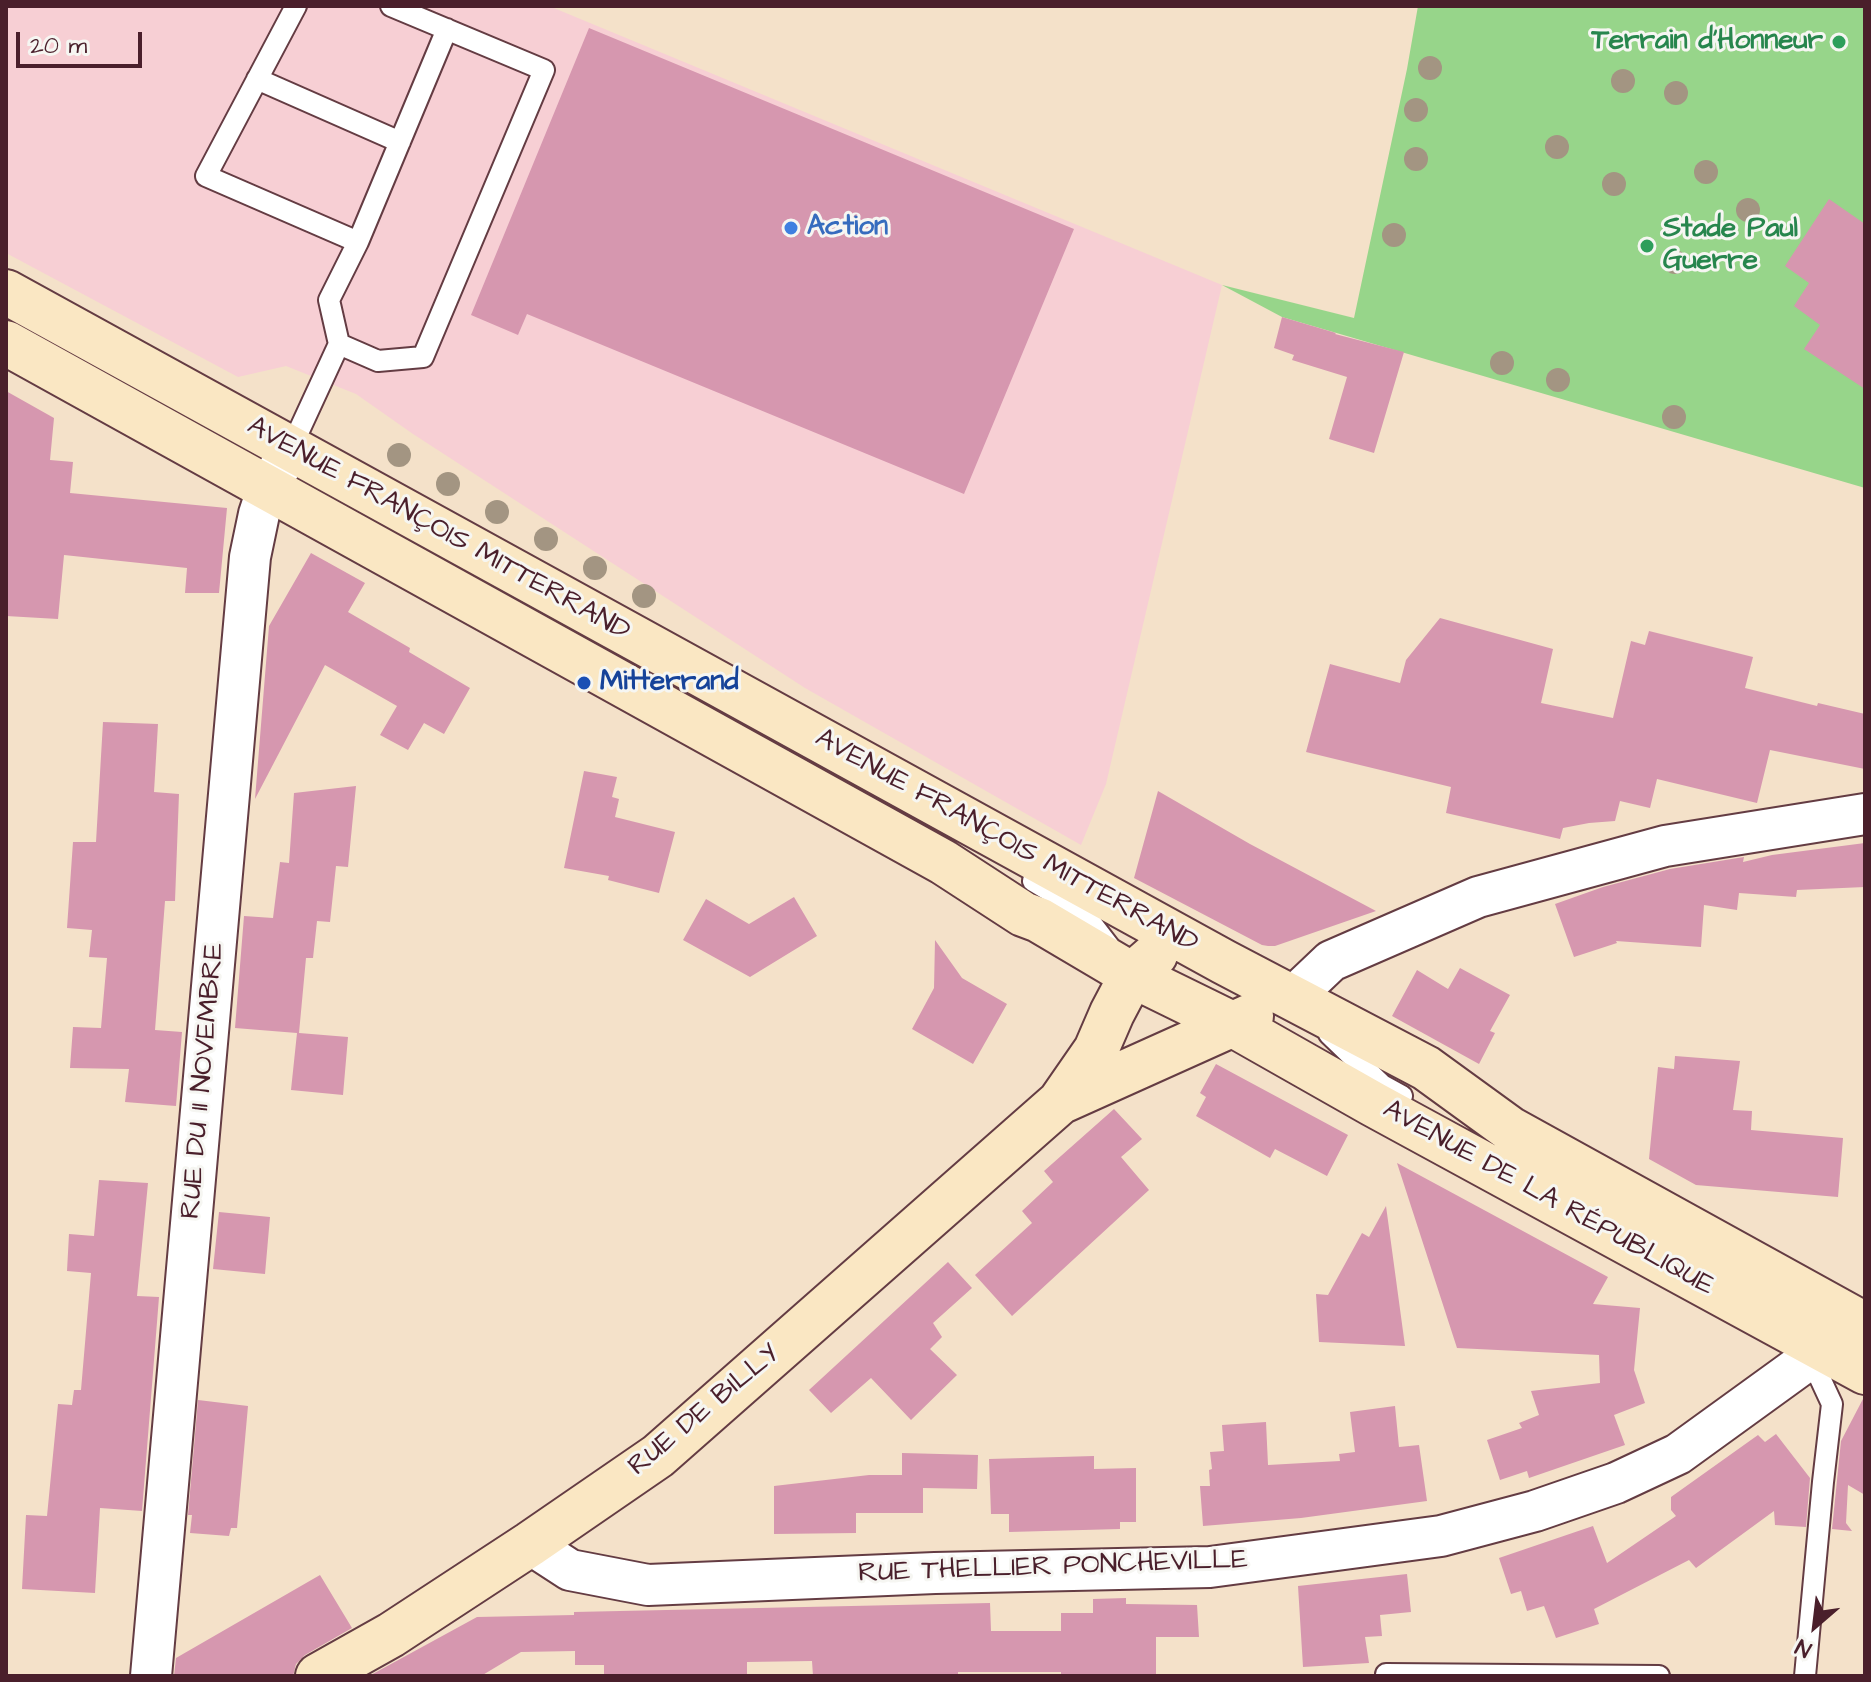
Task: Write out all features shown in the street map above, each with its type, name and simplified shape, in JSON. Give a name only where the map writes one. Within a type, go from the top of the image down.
[{"type":"main road","name":"AVENUE FRANÇOIS MITTERRAND","points":[[6,292],[1292,998]]},
{"type":"main road","name":"AVENUE FRANÇOIS MITTERRAND","points":[[6,343],[943,862],[1023,914],[1039,920],[1132,975],[1232,1024]]},
{"type":"main road","points":[[1132,975],[1155,955],[1224,962]]},
{"type":"main road","name":"RUE DE BILLY","points":[[318,1676],[391,1635],[658,1456],[1060,1102],[1096,1050],[1132,975]]},
{"type":"main road","name":"RUE DE BILLY","points":[[1060,1102],[1292,998]]},
{"type":"main road","name":"AVENUE DE LA RÉPUBLIQUE","points":[[1292,998],[1426,1068],[1510,1129],[1865,1325]]},
{"type":"main road","name":"AVENUE DE LA RÉPUBLIQUE","points":[[1232,1024],[1813,1356],[1865,1372]]},
{"type":"street","name":"RUE DU 11 NOVEMBRE","points":[[151,1676],[250,557],[268,487],[291,448]]},
{"type":"street","points":[[1292,998],[1331,961],[1478,897],[1665,846],[1865,814]]},
{"type":"street","name":"RUE THELLIER PONCHEVILLE","points":[[530,1544],[570,1570],[648,1585],[935,1573],[1210,1567],[1441,1536],[1535,1511],[1616,1483],[1678,1454],[1813,1356]]},
{"type":"lane","points":[[296,6],[206,176],[358,242]]},
{"type":"lane","points":[[339,344],[378,361],[423,357],[544,70],[391,6]]},
{"type":"lane","points":[[291,448],[339,344],[329,300],[358,242],[447,29]]},
{"type":"lane","points":[[257,79],[400,142]]},
{"type":"lane","points":[[700,726],[743,729]]},
{"type":"lane","points":[[1021,875],[1053,893],[1092,924],[1132,975]]},
{"type":"lane","points":[[1292,998],[1382,1085],[1417,1105]]},
{"type":"lane","points":[[1805,1676],[1832,1404],[1813,1356]]},
{"type":"lane","points":[[1386,1674],[1659,1676]]},
{"type":"shaded area","points":[[6,6],[549,6],[1222,285],[1106,784],[1081,845],[805,688],[356,394],[286,366],[238,377],[6,253]]},
{"type":"green space","name":"Stade Paul Guerre","points":[[1418,6],[1865,6],[1865,488],[1282,317],[1222,285],[1354,318]]},
{"type":"building","name":"Action","points":[[589,28],[1074,229],[964,494],[527,314],[518,335],[471,315]]},
{"type":"building","points":[[1829,199],[1865,224],[1865,389],[1804,349],[1820,325],[1794,306],[1809,283],[1785,266]]},
{"type":"building","points":[[1282,317],[1404,352],[1374,453],[1329,439],[1347,377],[1292,360],[1294,355],[1274,348]]},
{"type":"building","points":[[6,391],[54,418],[50,460],[73,462],[70,493],[227,508],[219,593],[185,593],[187,568],[64,555],[58,619],[6,616]]},
{"type":"building","points":[[311,553],[365,583],[348,612],[470,688],[444,734],[424,723],[408,750],[380,735],[397,706],[325,665],[255,799],[269,626]]},
{"type":"building","points":[[1440,618],[1553,649],[1541,703],[1613,718],[1631,641],[1645,645],[1649,631],[1753,657],[1745,688],[1865,714],[1865,769],[1770,750],[1757,803],[1657,779],[1650,808],[1620,801],[1615,821],[1563,828],[1560,839],[1446,813],[1451,787],[1306,752],[1330,664],[1400,683],[1406,660]]},
{"type":"building","points":[[103,722],[158,724],[154,792],[179,794],[175,901],[165,901],[155,1030],[182,1032],[176,1106],[125,1102],[129,1069],[70,1068],[73,1027],[101,1028],[107,958],[89,957],[92,930],[67,928],[73,842],[96,842]]},
{"type":"building","points":[[584,771],[617,777],[612,797],[619,799],[615,817],[675,832],[659,893],[608,880],[609,876],[564,868]]},
{"type":"building","points":[[356,786],[348,867],[336,866],[330,922],[317,921],[313,958],[306,958],[299,1033],[348,1037],[343,1095],[291,1090],[297,1033],[235,1028],[244,916],[273,918],[280,862],[289,863],[294,793]]},
{"type":"building","points":[[1158,791],[1376,911],[1268,946],[1134,878]]},
{"type":"building","points":[[1865,843],[1865,887],[1797,890],[1796,897],[1739,893],[1737,910],[1704,905],[1701,947],[1616,941],[1574,957],[1555,904],[1670,869],[1744,857],[1743,862],[1772,855]]},
{"type":"building","points":[[794,897],[817,936],[750,977],[683,940],[706,899],[749,924]]},
{"type":"building","points":[[935,940],[962,978],[1007,1004],[973,1064],[912,1029],[934,988]]},
{"type":"building","points":[[1460,968],[1510,995],[1490,1031],[1495,1033],[1479,1064],[1392,1016],[1417,970],[1448,989]]},
{"type":"building","points":[[1675,1056],[1740,1061],[1733,1110],[1752,1111],[1751,1130],[1843,1138],[1838,1197],[1696,1185],[1649,1159],[1658,1067],[1674,1069]]},
{"type":"building","points":[[1216,1064],[1348,1135],[1327,1176],[1275,1149],[1270,1158],[1196,1116],[1206,1097],[1200,1093]]},
{"type":"building","points":[[1114,1109],[1142,1139],[1121,1157],[1149,1190],[1012,1316],[975,1275],[1032,1223],[1022,1211],[1053,1182],[1044,1171]]},
{"type":"building","points":[[1397,1163],[1608,1277],[1593,1304],[1640,1308],[1634,1370],[1645,1403],[1614,1415],[1625,1445],[1529,1478],[1527,1471],[1500,1480],[1487,1440],[1522,1428],[1519,1423],[1539,1415],[1531,1391],[1600,1383],[1599,1355],[1457,1348]]},
{"type":"building","points":[[99,1180],[148,1183],[137,1296],[159,1297],[142,1511],[100,1508],[95,1593],[22,1589],[26,1515],[47,1516],[58,1404],[72,1405],[74,1390],[81,1390],[91,1273],[67,1271],[69,1234],[94,1236]]},
{"type":"building","points":[[1386,1206],[1405,1346],[1319,1342],[1316,1294],[1328,1295],[1362,1233],[1369,1237]]},
{"type":"building","points":[[219,1212],[270,1217],[265,1274],[213,1269]]},
{"type":"building","points":[[948,1262],[972,1288],[933,1323],[942,1337],[930,1349],[957,1375],[911,1420],[871,1378],[831,1413],[809,1390]]},
{"type":"building","points":[[1864,1397],[1865,1495],[1848,1485],[1846,1523],[1852,1531],[1832,1529],[1841,1441]]},
{"type":"building","points":[[198,1400],[248,1406],[237,1528],[231,1528],[229,1536],[190,1533],[192,1515],[188,1515]]},
{"type":"building","points":[[1395,1406],[1399,1447],[1419,1445],[1427,1501],[1301,1518],[1203,1526],[1200,1486],[1210,1486],[1210,1452],[1224,1451],[1222,1425],[1266,1422],[1268,1465],[1340,1461],[1339,1454],[1355,1452],[1350,1412]]},
{"type":"building","points":[[1776,1434],[1810,1478],[1806,1527],[1775,1525],[1774,1511],[1696,1568],[1689,1560],[1594,1609],[1599,1624],[1556,1638],[1544,1606],[1527,1611],[1521,1591],[1511,1594],[1499,1558],[1593,1526],[1607,1563],[1676,1516],[1671,1510],[1671,1497],[1758,1435],[1765,1442]]},
{"type":"building","points":[[902,1453],[978,1455],[977,1489],[923,1488],[923,1513],[856,1513],[856,1533],[774,1534],[774,1486],[869,1475],[902,1475]]},
{"type":"building","points":[[1094,1456],[1094,1469],[1136,1468],[1136,1522],[1120,1522],[1120,1529],[1009,1532],[1009,1514],[991,1514],[989,1459]]},
{"type":"building","points":[[1407,1574],[1411,1612],[1380,1615],[1382,1636],[1365,1637],[1369,1663],[1303,1667],[1298,1586]]},
{"type":"building","points":[[320,1575],[352,1628],[305,1655],[296,1664],[293,1676],[174,1676],[176,1658]]},
{"type":"building","points":[[1126,1598],[1126,1604],[1197,1605],[1199,1637],[1156,1637],[1156,1676],[958,1672],[958,1676],[813,1676],[812,1661],[747,1662],[747,1676],[604,1676],[604,1665],[575,1665],[575,1651],[521,1652],[481,1676],[369,1676],[477,1617],[990,1603],[991,1631],[1061,1631],[1061,1613],[1093,1613],[1093,1599]]},
{"type":"place","name":"Terrain d'Honneur","points":[[1839,42]]},
{"type":"place","name":"Action","points":[[791,228]]},
{"type":"place","name":"Stade Paul Guerre","points":[[1647,246]]},
{"type":"place","name":"Mitterrand","points":[[584,683]]}]
